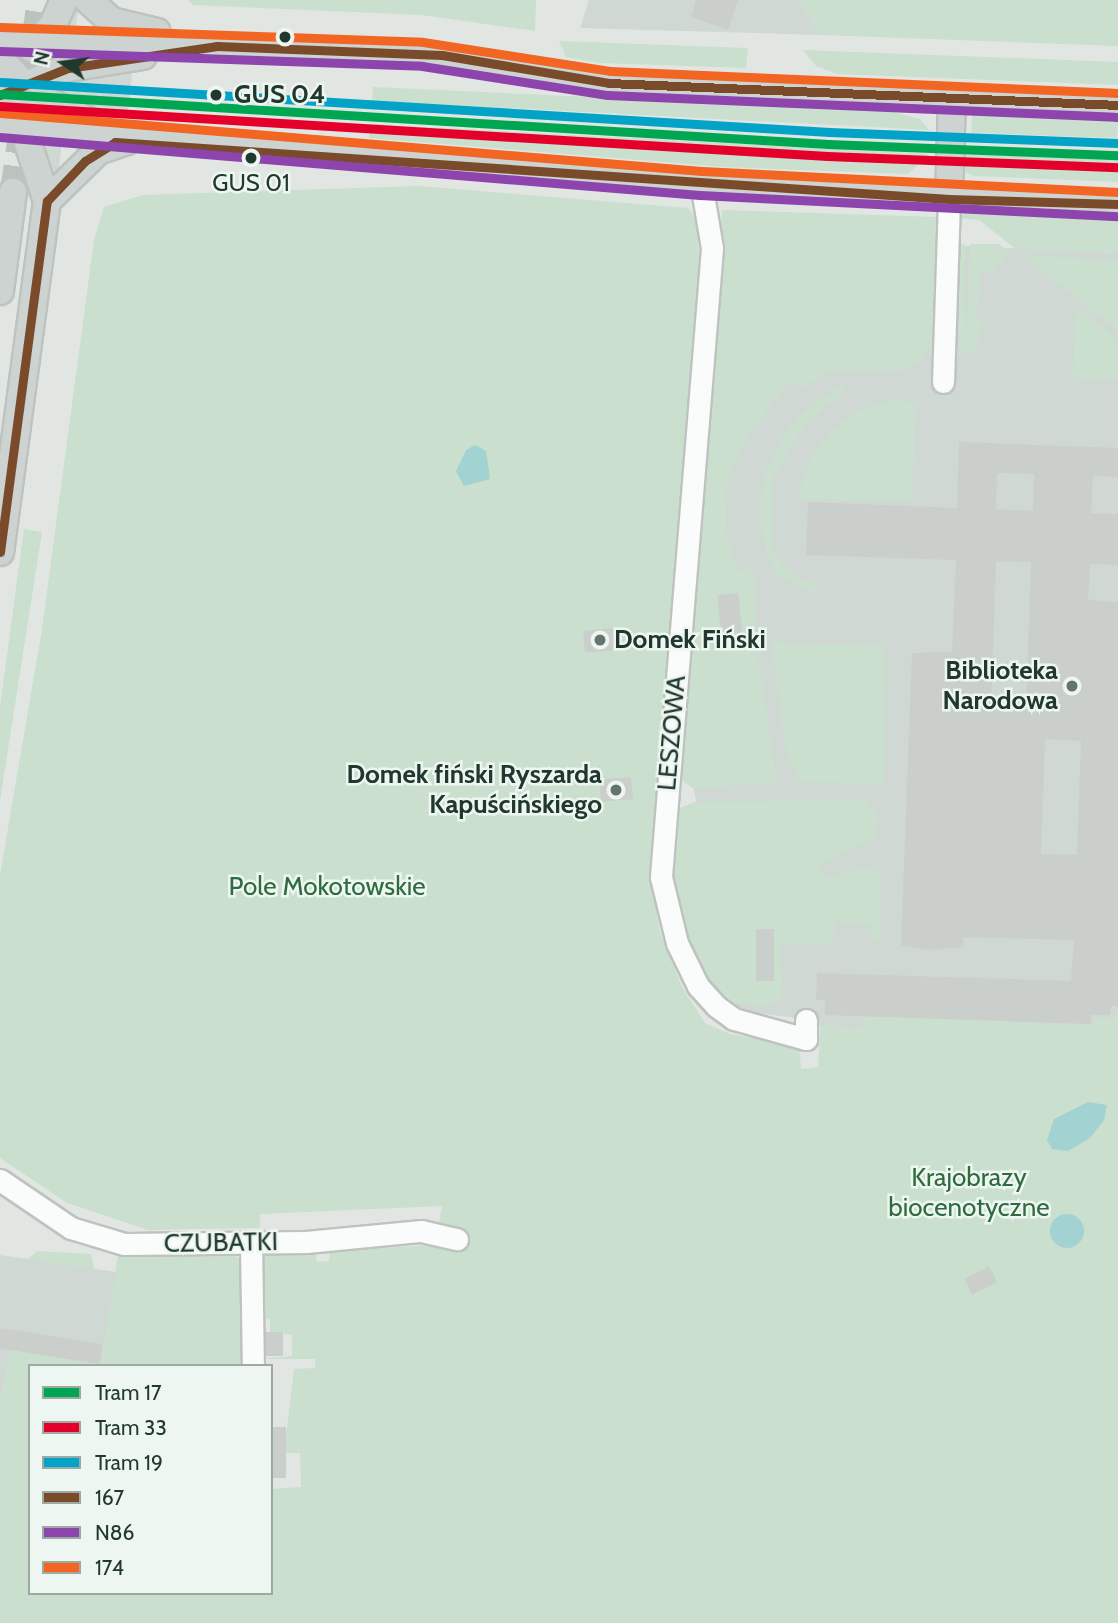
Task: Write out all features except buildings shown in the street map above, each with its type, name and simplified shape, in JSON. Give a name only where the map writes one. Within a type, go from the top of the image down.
[{"type":"main road","points":[[0,552],[47,201],[12,126],[2,64],[39,40],[64,0]]},
{"type":"main road","points":[[88,0],[111,21],[217,46]]},
{"type":"main road","points":[[0,39],[442,55],[608,83],[1118,105]]},
{"type":"main road","points":[[6,92],[90,63],[217,46]]},
{"type":"main road","points":[[6,92],[139,139]]},
{"type":"main road","points":[[949,199],[952,98]]},
{"type":"main road","points":[[12,126],[139,139],[701,183],[949,199],[1118,204]]},
{"type":"main road","points":[[47,201],[98,151],[139,139]]},
{"type":"main road","points":[[0,291],[13,192]]},
{"type":"street","name":"LESZOWA","points":[[701,183],[712,248],[661,877],[677,943],[698,986],[734,1019],[806,1029]]},
{"type":"street","points":[[943,382],[949,199]]},
{"type":"street","name":"CZUBATKI","points":[[0,1180],[71,1228],[102,1241],[251,1243],[421,1231],[457,1239]]},
{"type":"street","points":[[251,1243],[253,1364]]},
{"type":"shaded area","points":[[61,0],[79,0],[73,55],[131,60],[132,76],[127,118],[65,115],[48,263],[30,260]]},
{"type":"shaded area","points":[[589,0],[798,0],[821,35],[580,28]]},
{"type":"shaded area","points":[[727,235],[1118,253],[1118,1036],[820,1026],[815,1020],[746,1012],[725,995],[694,789],[682,780]]},
{"type":"shaded area","points":[[0,1255],[116,1272],[101,1364],[10,1351],[0,1406]]},
{"type":"green space","points":[[188,0],[536,0],[535,31],[422,15],[193,5]]},
{"type":"green space","points":[[798,0],[1118,0],[1118,46],[821,35]]},
{"type":"green space","points":[[559,41],[748,48],[746,68],[599,63],[566,57]]},
{"type":"green space","points":[[803,50],[1118,62],[1118,85],[837,74],[816,66]]},
{"type":"green space","points":[[373,87],[890,111],[920,119],[929,130],[372,101]]},
{"type":"green space","points":[[972,114],[1118,119],[1117,138],[971,133]]},
{"type":"green space","points":[[370,124],[929,154],[908,174],[724,167],[369,138]]},
{"type":"green space","points":[[964,154],[1118,160],[1118,182],[975,176],[965,172]]},
{"type":"green space","name":"Pole Mokotowskie","points":[[419,186],[688,208],[697,220],[700,281],[650,880],[661,935],[682,987],[705,1023],[730,1034],[799,1045],[801,1069],[818,1067],[820,1026],[863,1027],[863,1016],[1091,1025],[1094,1018],[1113,1018],[1118,1009],[1118,1623],[0,1623],[0,1406],[10,1350],[101,1364],[28,1364],[28,1595],[273,1595],[273,1489],[301,1487],[300,1453],[273,1453],[273,1451],[286,1437],[294,1369],[315,1368],[315,1359],[259,1359],[292,1356],[292,1335],[270,1332],[270,1320],[256,1312],[254,1254],[316,1252],[317,1262],[329,1261],[329,1251],[435,1245],[442,1206],[260,1214],[260,1228],[148,1230],[67,1203],[0,1158],[0,875],[42,629],[94,240],[104,207],[142,195]]},
{"type":"green space","points":[[722,210],[937,217],[933,342],[919,363],[906,370],[832,371],[801,388],[792,379],[750,432],[727,482],[726,531],[737,571],[750,567],[755,579],[756,642],[777,782],[694,789],[678,777]]},
{"type":"green space","points":[[964,212],[1118,218],[1118,253],[1016,249],[979,220],[960,218]]},
{"type":"green space","points":[[959,244],[965,244],[965,352],[959,352]]},
{"type":"green space","points":[[970,244],[999,244],[1011,254],[993,272],[980,272],[977,319],[983,320],[976,352],[966,352]]},
{"type":"green space","points":[[1024,256],[1118,260],[1118,331]]},
{"type":"green space","points":[[1075,305],[1118,340],[1118,380],[1073,378]]},
{"type":"green space","points":[[845,383],[844,391],[804,425],[772,479],[772,554],[798,579],[817,584],[817,590],[809,591],[783,579],[769,562],[759,522],[761,495],[767,467],[786,432],[803,412]]},
{"type":"green space","points":[[907,397],[907,404],[915,404],[913,501],[797,499],[810,460],[832,430],[861,409]]},
{"type":"green space","points":[[24,529],[42,532],[0,801],[0,707]]},
{"type":"green space","points":[[771,642],[885,646],[884,783],[800,782],[787,757]]},
{"type":"green space","points":[[868,801],[878,817],[876,838],[818,866],[824,879],[863,867],[881,872],[879,938],[871,940],[871,924],[836,922],[832,946],[780,944],[783,997],[764,1007],[733,1002],[711,983],[682,929],[668,866],[674,810],[695,802]]},
{"type":"green space","points":[[37,1251],[91,1254],[94,1269],[27,1260]]},
{"type":"green space","name":"Pole Mokotowskie","points":[[222,1251],[242,1259],[246,1364],[101,1364],[118,1255]]},
{"type":"water","points":[[475,445],[486,451],[490,479],[464,486],[456,471],[466,450]]},
{"type":"water","points":[[1088,1102],[1107,1105],[1104,1120],[1090,1138],[1068,1151],[1052,1149],[1047,1140],[1054,1119]]},
{"type":"water","points":[[1067,1214],[1079,1219],[1084,1231],[1079,1243],[1067,1248],[1055,1243],[1050,1231],[1055,1219]]},
{"type":"tunnel","points":[[13,192],[40,0]]},
{"type":"tram line","name":"19","points":[[1,82],[829,132],[1118,143]]},
{"type":"tram line","name":"17","points":[[0,94],[828,144],[1118,155]]},
{"type":"tram line","name":"33","points":[[0,106],[827,156],[1118,167]]},
{"type":"transit line","name":"174","points":[[0,27],[423,42],[610,71],[1118,93]]},
{"type":"transit line","name":"167","points":[[0,95],[68,68],[217,46],[442,55],[609,83],[1118,105]]},
{"type":"transit line","name":"N86","points":[[0,51],[422,66],[608,95],[1117,117]]},
{"type":"transit line","name":"174","points":[[1,113],[702,171],[1118,192]]},
{"type":"transit line","name":"N86","points":[[0,137],[700,195],[1117,216]]},
{"type":"transit line","name":"167","points":[[0,552],[47,201],[85,161],[115,142],[949,199],[1118,204]]},
{"type":"place","name":"GUS 04","points":[[216,95]]},
{"type":"place","name":"GUS 01","points":[[251,158]]},
{"type":"place","name":"Domek Fiński","points":[[600,640]]},
{"type":"place","name":"Biblioteka Narodowa","points":[[1072,686]]},
{"type":"place","name":"Domek fiński Ryszarda Kapuścińskiego","points":[[616,790]]},
{"type":"park label","name":"Krajobrazy biocenotyczne","points":[[969,1193]]}]
